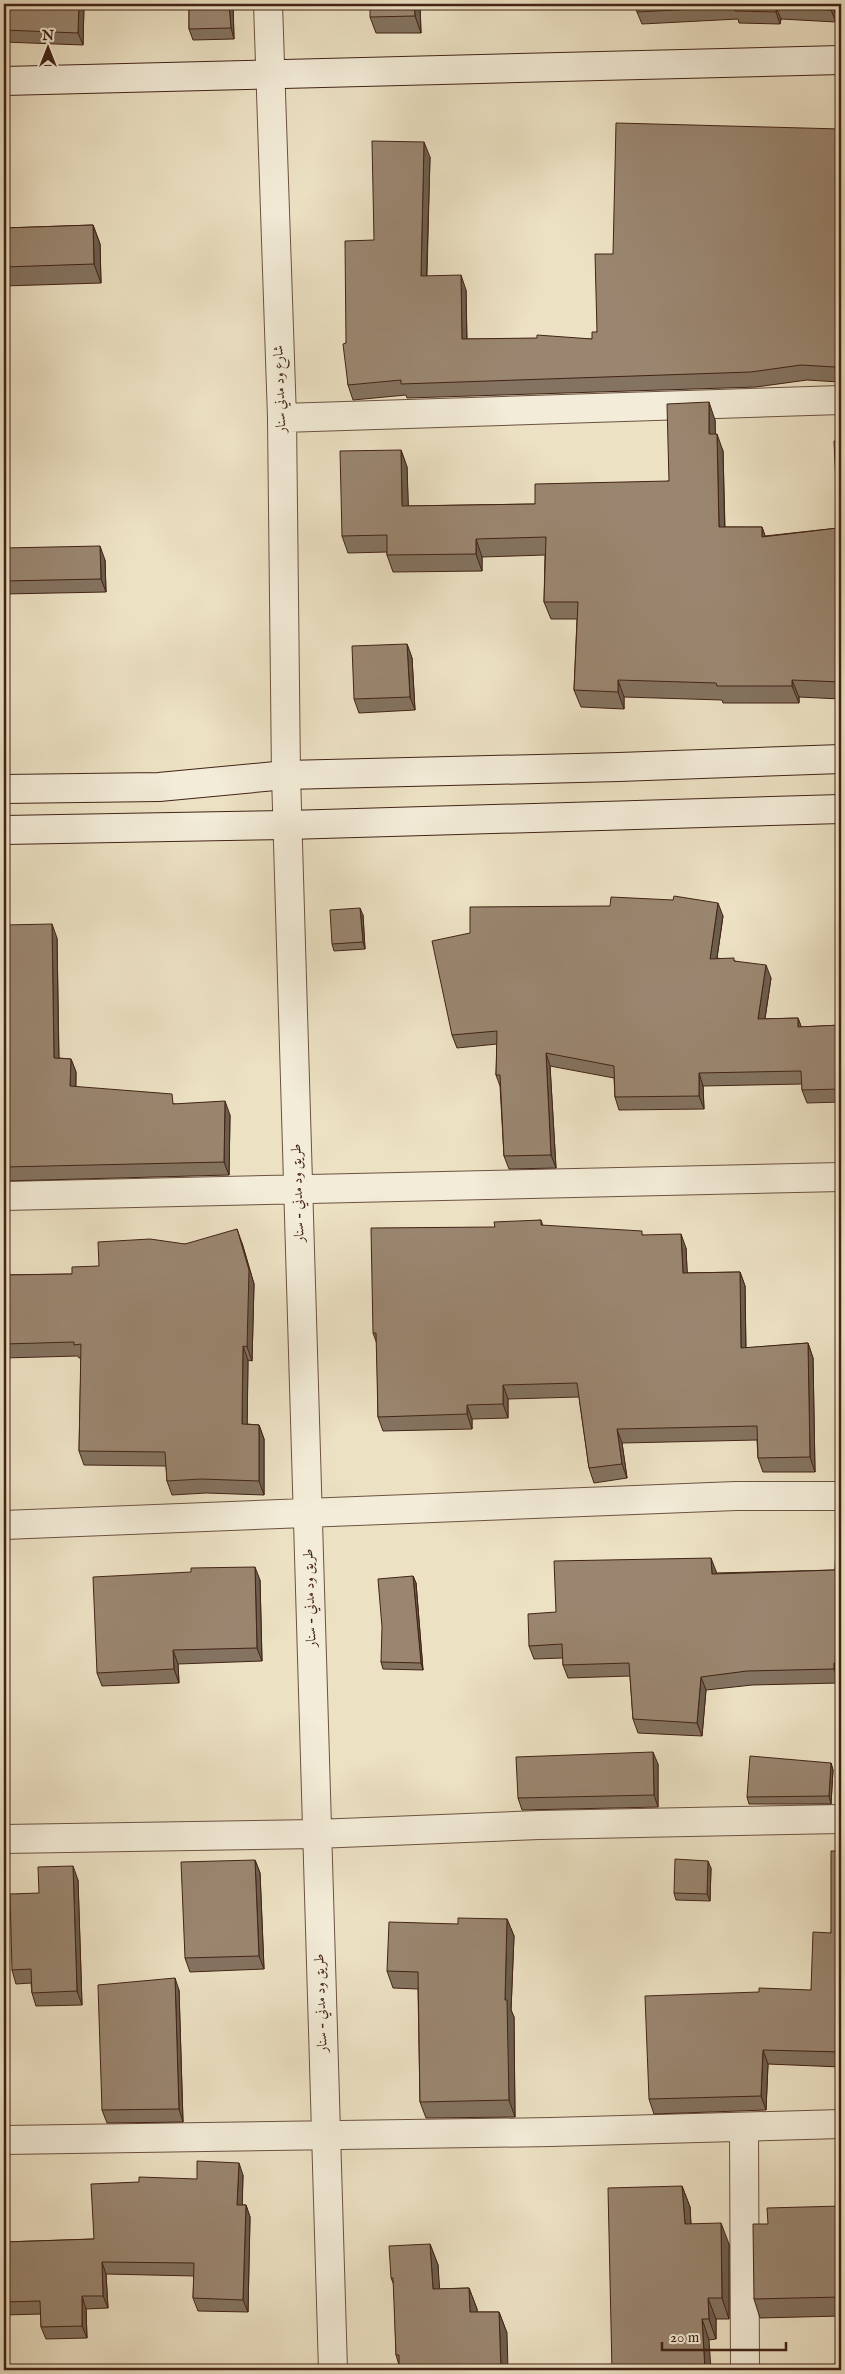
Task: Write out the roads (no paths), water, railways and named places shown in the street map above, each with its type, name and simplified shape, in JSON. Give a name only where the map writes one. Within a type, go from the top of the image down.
[{"type":"street","name":"شارع ود مدني سنار","points":[[268,4],[282,418],[288,825]]},
{"type":"street","points":[[4,81],[841,60]]},
{"type":"street","points":[[282,418],[841,400]]},
{"type":"street","points":[[4,790],[159,786],[286,775],[619,768],[841,759]]},
{"type":"street","points":[[4,830],[288,825],[841,809]]},
{"type":"street","name":"طريق ود مدني - سنار","points":[[288,825],[333,2370]]},
{"type":"street","points":[[4,1196],[298,1191],[841,1177]]},
{"type":"street","points":[[4,1525],[736,1496],[841,1496]]},
{"type":"street","points":[[4,1839],[316,1834],[540,1826],[841,1819]]},
{"type":"street","points":[[4,2140],[326,2136],[744,2128],[841,2124]]},
{"type":"street","points":[[744,2128],[745,2370]]}]
